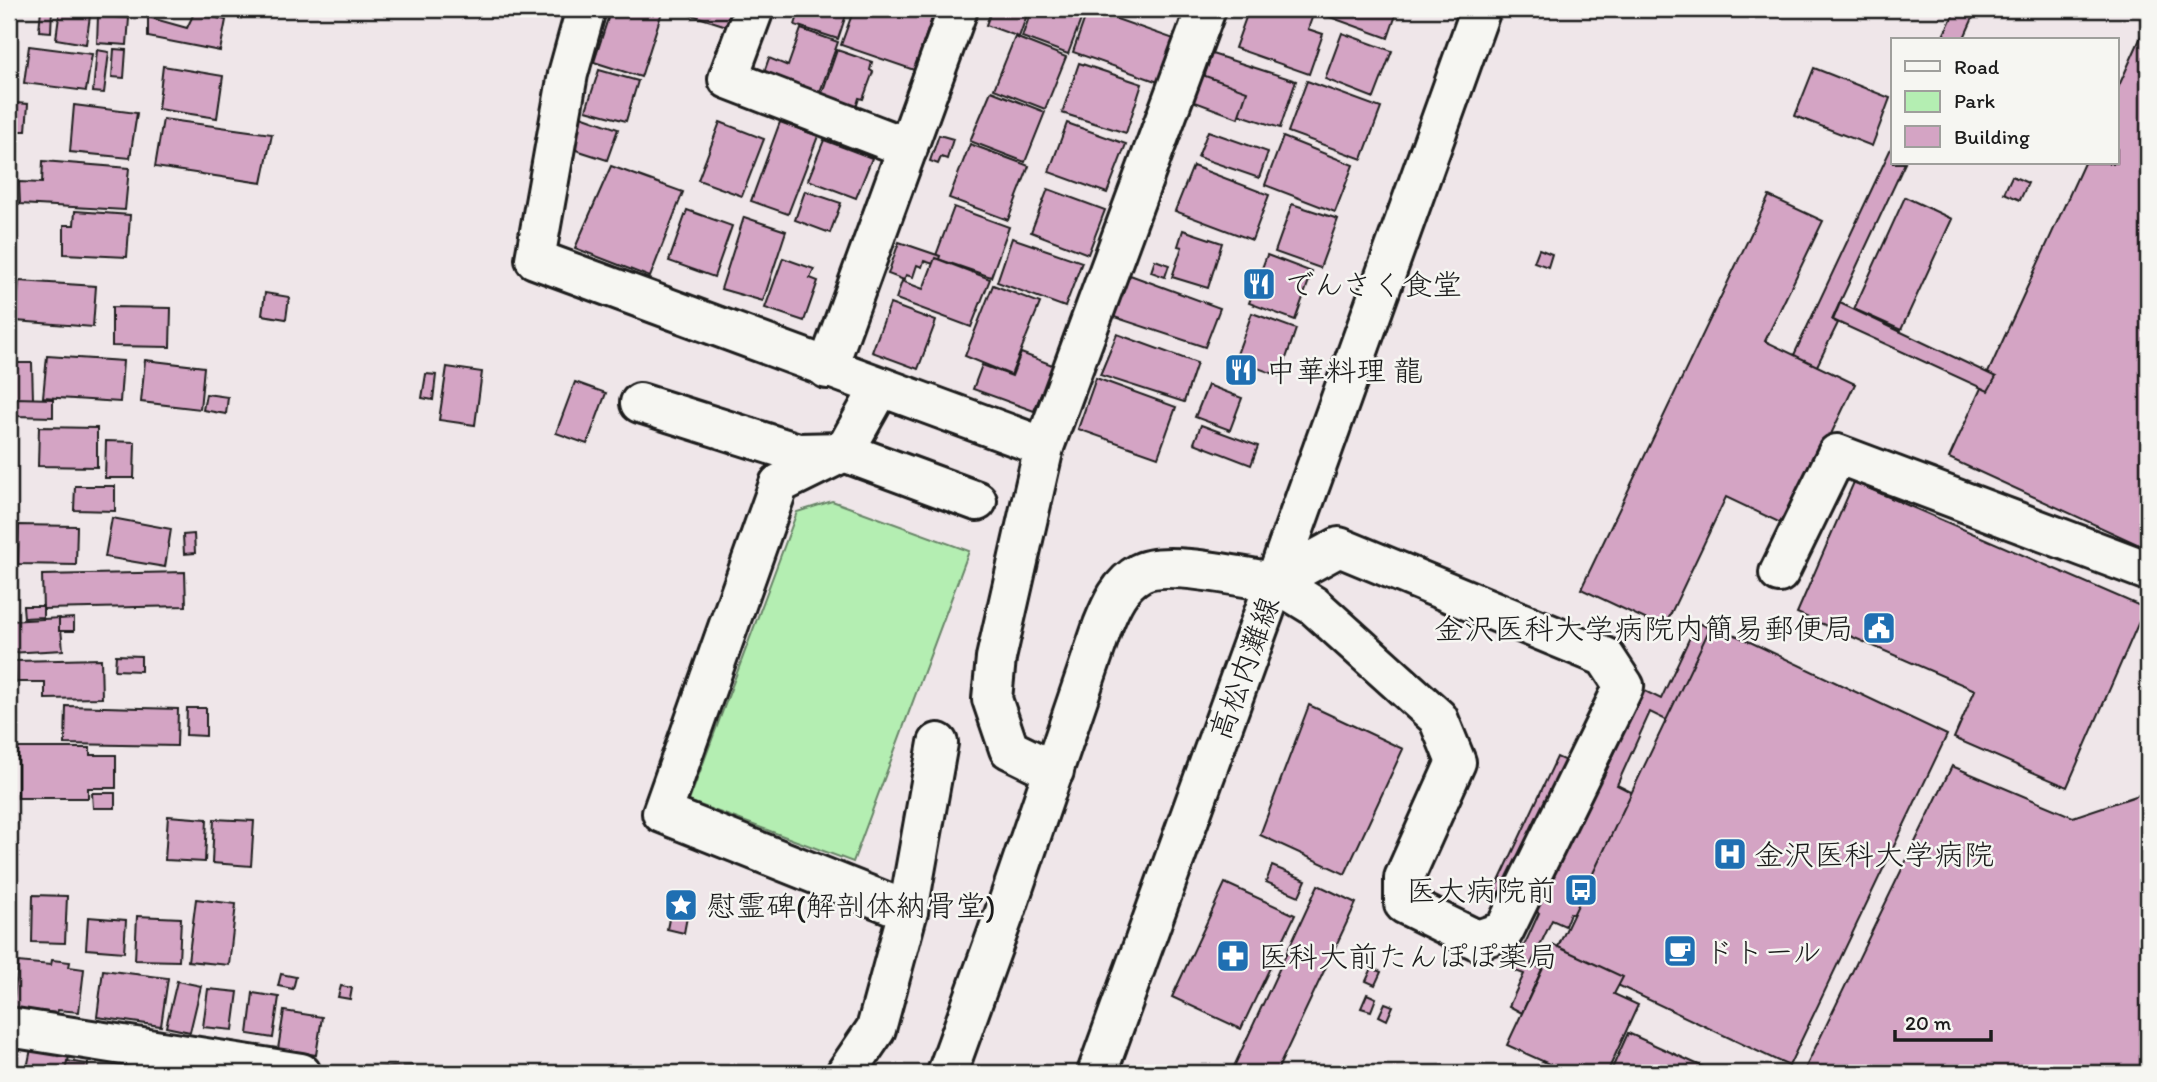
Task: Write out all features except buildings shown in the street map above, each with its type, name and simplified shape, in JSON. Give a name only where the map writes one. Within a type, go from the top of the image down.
[{"type":"street","points":[[586,9],[568,74],[535,259],[1044,447]]},
{"type":"street","points":[[754,9],[728,79],[908,148]]},
{"type":"street","points":[[827,369],[958,9]]},
{"type":"street","points":[[1054,771],[1009,749],[992,699],[996,657],[1044,447],[1206,9]]},
{"type":"street","points":[[1275,582],[1481,9]]},
{"type":"street","points":[[880,388],[844,452],[779,484],[662,813],[908,911]]},
{"type":"street","points":[[640,403],[798,453],[844,452],[977,500]]},
{"type":"street","points":[[1779,573],[1837,454],[2148,571]]},
{"type":"street","points":[[1339,547],[1605,657],[1624,686],[1504,931],[1478,940],[1404,904],[1404,878],[1456,762],[1452,751],[1438,718],[1314,606],[1275,582],[1339,547]]},
{"type":"street","name":"高松内灘線","points":[[947,1073],[1115,595],[1141,572],[1168,567],[1275,582],[1097,1073]]},
{"type":"street","points":[[846,1073],[876,1029],[908,911],[938,743]]},
{"type":"street","points":[[9,1027],[300,1073]]},
{"type":"green space","points":[[832,501],[969,551],[853,862],[689,801],[797,512]]},
{"type":"place","name":"でんさく食堂","points":[[1259,284]]},
{"type":"place","name":"中華料理 龍","points":[[1241,370]]},
{"type":"place","name":"金沢医科大学病院内簡易郵便局","points":[[1879,628]]},
{"type":"place","name":"金沢医科大学病院","points":[[1730,854]]},
{"type":"place","name":"医大病院前","points":[[1581,890]]},
{"type":"place","name":"慰霊碑(解剖体納骨堂)","points":[[681,905]]},
{"type":"place","name":"ドトール","points":[[1680,951]]},
{"type":"place","name":"医科大前たんぽぽ薬局","points":[[1233,956]]}]
